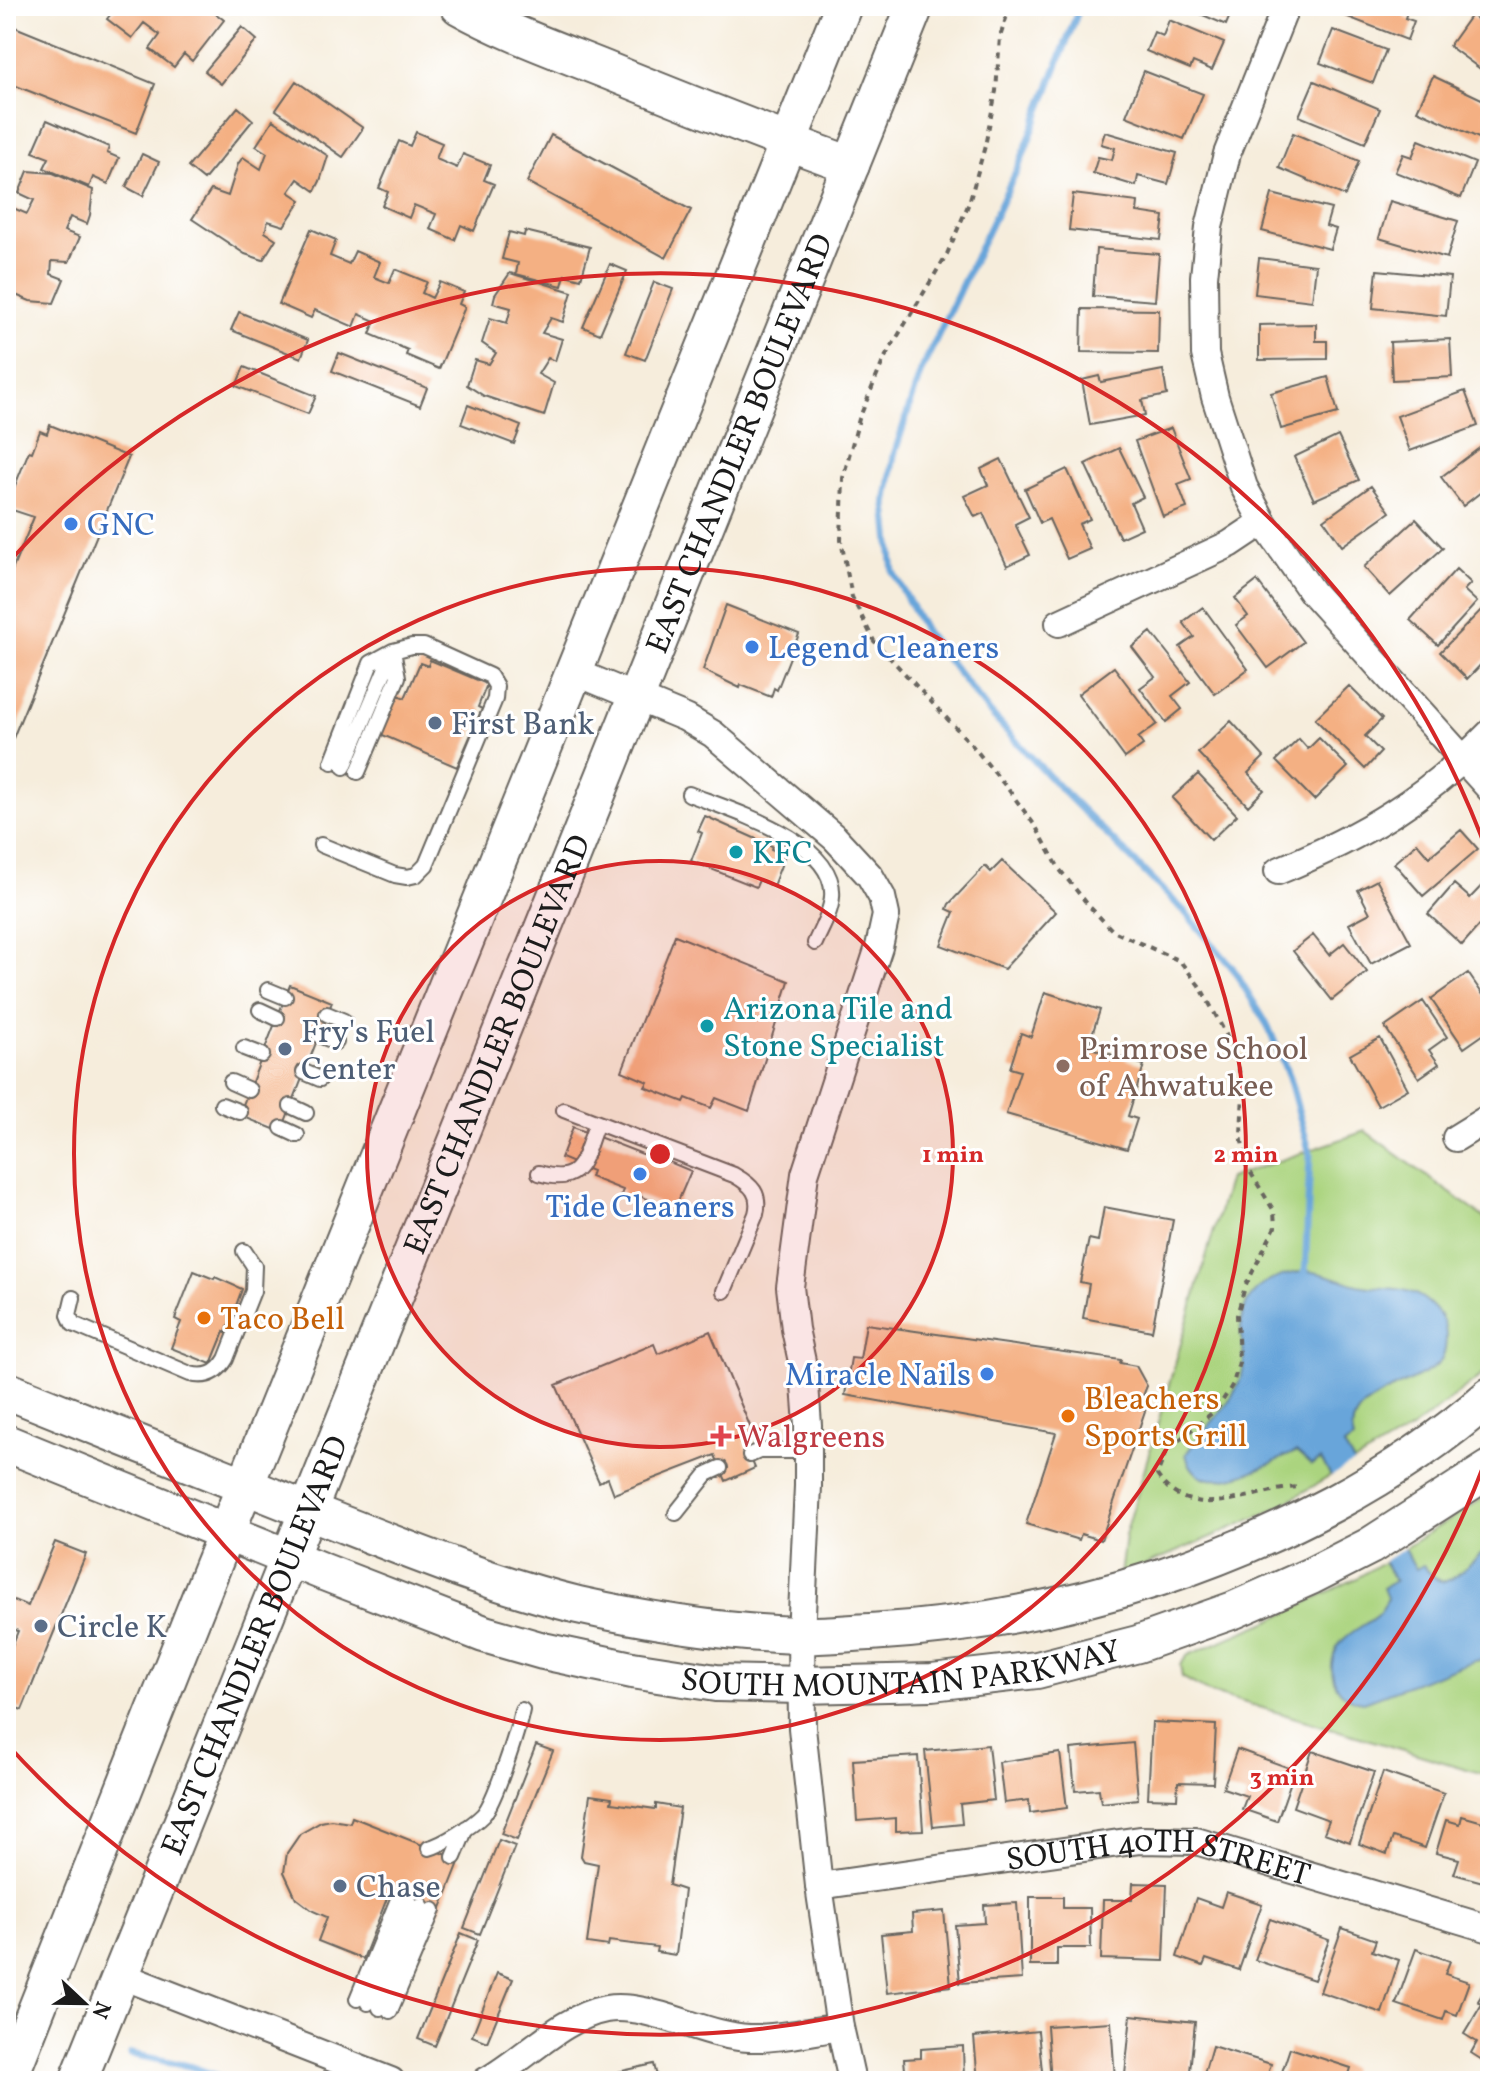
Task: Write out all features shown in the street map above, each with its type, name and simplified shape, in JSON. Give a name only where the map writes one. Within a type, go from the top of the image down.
[{"type":"main road","points":[[459,6],[488,23],[851,165]]},
{"type":"main road","name":"EAST CHANDLER BOULEVARD","points":[[8,2081],[843,6]]},
{"type":"main road","name":"EAST CHANDLER BOULEVARD","points":[[78,2081],[915,6]]},
{"type":"main road","points":[[6,1390],[246,1486]]},
{"type":"main road","name":"SOUTH MOUNTAIN PARKWAY","points":[[227,1533],[434,1615],[543,1651],[632,1670],[716,1683],[932,1628],[1008,1618],[1114,1592],[1202,1563],[1279,1530],[1354,1490],[1467,1416],[1490,1396]]},
{"type":"main road","points":[[6,1443],[227,1533]]},
{"type":"main road","name":"SOUTH MOUNTAIN PARKWAY","points":[[246,1486],[462,1568],[578,1604],[713,1628],[801,1659],[932,1682],[1037,1670],[1138,1644],[1234,1610],[1384,1538],[1490,1469]]},
{"type":"street","points":[[1286,6],[1227,154],[1209,227],[1204,277],[1205,354],[1215,397],[1244,487],[1263,522],[1312,592],[1490,789]]},
{"type":"street","points":[[1059,623],[1230,544],[1263,522]]},
{"type":"street","points":[[575,672],[686,718],[726,743],[835,838],[870,876],[882,897],[886,915],[879,947],[812,1152],[799,1211],[790,1287],[804,1371],[808,1451],[801,1659],[802,1728],[819,1886],[840,2027],[852,2081]]},
{"type":"street","points":[[1278,871],[1375,826],[1464,760],[1490,733]]},
{"type":"street","points":[[1456,1138],[1490,1117]]},
{"type":"street","name":"SOUTH 40TH STREET","points":[[819,1886],[1140,1840],[1196,1841],[1490,1929]]},
{"type":"street","points":[[120,1975],[391,2081]]},
{"type":"street","points":[[486,2081],[568,2024],[606,2009],[645,2012],[687,2025],[749,2038],[840,2027]]},
{"type":"lane","points":[[321,845],[395,875],[416,875],[426,865],[495,699],[496,686],[490,676],[424,646],[393,651],[371,663],[345,767],[398,677],[393,651]]},
{"type":"lane","points":[[689,794],[791,837],[824,869],[831,883],[832,897],[815,943]]},
{"type":"lane","points":[[268,990],[285,997]]},
{"type":"lane","points":[[260,1010],[277,1018]]},
{"type":"lane","points":[[327,1014],[344,1021]]},
{"type":"lane","points":[[319,1035],[336,1042]]},
{"type":"lane","points":[[244,1048],[262,1055]]},
{"type":"lane","points":[[304,1072],[320,1079]]},
{"type":"lane","points":[[231,1082],[249,1090]]},
{"type":"lane","points":[[222,1105],[240,1112]]},
{"type":"lane","points":[[291,1106],[306,1113]]},
{"type":"lane","points":[[564,1110],[734,1175],[747,1182],[756,1192],[759,1202],[756,1214],[724,1291]]},
{"type":"lane","points":[[539,1173],[556,1178],[577,1172],[597,1123]]},
{"type":"lane","points":[[282,1128],[297,1135]]},
{"type":"lane","points":[[73,1298],[69,1315],[73,1324],[190,1374],[200,1377],[213,1374],[226,1359],[253,1291],[254,1266],[244,1251]]},
{"type":"lane","points":[[750,1455],[759,1451],[808,1451]]},
{"type":"lane","points":[[676,1513],[707,1474],[720,1468]]},
{"type":"lane","points":[[442,1850],[484,1814],[516,1737],[522,1710]]},
{"type":"lane","points":[[415,1903],[374,2005],[415,1903]]},
{"type":"path","points":[[1010,6],[1000,37],[996,91],[985,146],[969,203],[947,254],[884,359],[859,419],[843,478],[841,540],[852,597],[874,641],[962,734],[1008,789],[1036,827],[1060,870],[1089,906],[1113,931],[1180,961],[1201,988],[1222,1024],[1236,1053],[1243,1093],[1241,1135],[1246,1165],[1274,1211],[1275,1227],[1245,1287],[1237,1315],[1239,1362],[1233,1384],[1218,1408],[1166,1451],[1157,1475],[1165,1488],[1185,1500],[1217,1503],[1305,1487]]},
{"type":"green space","points":[[1365,1131],[1490,1222],[1490,1369],[1413,1428],[1269,1512],[1120,1576],[1125,1536],[1229,1178]]},
{"type":"green space","points":[[1490,1494],[1490,1776],[1209,1692],[1182,1677],[1180,1665],[1188,1655],[1269,1621],[1357,1578]]},
{"type":"water","points":[[1307,1271],[1354,1284],[1405,1290],[1424,1299],[1439,1314],[1446,1335],[1445,1351],[1440,1361],[1428,1372],[1369,1403],[1358,1413],[1353,1425],[1354,1439],[1344,1446],[1416,1569],[1423,1565],[1438,1580],[1447,1581],[1490,1547],[1490,1659],[1474,1661],[1364,1702],[1353,1700],[1338,1688],[1332,1670],[1333,1660],[1342,1641],[1380,1612],[1387,1598],[1383,1588],[1395,1581],[1321,1460],[1311,1465],[1296,1452],[1252,1471],[1219,1480],[1204,1478],[1193,1470],[1186,1454],[1238,1385],[1244,1363],[1242,1316],[1252,1294],[1270,1281]]},
{"type":"pier","points":[[1357,1461],[1406,1547],[1380,1564],[1328,1478]]},
{"type":"building","points":[[117,6],[221,6],[215,13],[224,20],[192,61],[184,54],[174,67],[150,49],[160,35],[144,23],[132,38],[107,19]]},
{"type":"building","points":[[1182,6],[1234,6],[1226,25]]},
{"type":"building","points":[[1343,6],[1409,6],[1405,18],[1414,21],[1407,40],[1340,14]]},
{"type":"building","points":[[1471,15],[1490,30],[1490,76],[1449,46]]},
{"type":"building","points":[[1169,20],[1224,43],[1212,70],[1193,62],[1190,69],[1146,51],[1154,32],[1163,36]]},
{"type":"building","points":[[10,25],[155,84],[136,133],[6,82],[6,34]]},
{"type":"building","points":[[242,27],[257,40],[221,84],[205,71]]},
{"type":"building","points":[[1333,30],[1386,50],[1373,83],[1320,63]]},
{"type":"building","points":[[1144,71],[1203,94],[1184,139],[1126,116]]},
{"type":"building","points":[[1433,76],[1490,103],[1490,125],[1483,140],[1417,110]]},
{"type":"building","points":[[296,81],[363,128],[343,157],[276,110]]},
{"type":"building","points":[[1314,81],[1380,109],[1365,143],[1299,116]]},
{"type":"building","points":[[238,107],[253,120],[204,180],[188,167]]},
{"type":"building","points":[[47,120],[109,147],[107,153],[119,158],[108,184],[93,177],[89,187],[44,168],[49,158],[33,152]]},
{"type":"building","points":[[273,120],[328,156],[315,191],[298,179],[289,192],[301,200],[284,226],[268,221],[265,232],[276,239],[263,260],[245,254],[192,219],[211,190],[228,196],[243,157],[261,169],[267,153],[256,146]]},
{"type":"building","points":[[416,132],[442,143],[436,159],[457,168],[463,154],[490,165],[484,180],[494,184],[474,231],[461,225],[455,240],[430,229],[436,214],[414,205],[409,218],[382,206],[388,192],[379,188],[399,141],[410,146]]},
{"type":"building","points":[[1105,132],[1177,153],[1168,184],[1138,176],[1136,186],[1093,173],[1098,157],[1112,160],[1115,148],[1101,144]]},
{"type":"building","points":[[1293,133],[1359,161],[1345,196],[1279,168]]},
{"type":"building","points":[[551,135],[691,210],[666,258],[527,182]]},
{"type":"building","points":[[1419,140],[1475,163],[1461,198],[1395,172],[1403,154],[1412,157]]},
{"type":"building","points":[[142,154],[159,162],[143,196],[126,187]]},
{"type":"building","points":[[28,171],[53,173],[93,190],[87,224],[70,217],[64,231],[80,237],[69,262],[52,261],[51,274],[64,279],[54,303],[30,301],[6,291],[8,215],[11,207],[27,214],[34,200],[19,193]]},
{"type":"building","points":[[1073,194],[1138,202],[1137,212],[1164,216],[1161,240],[1069,230]]},
{"type":"building","points":[[1272,194],[1331,209],[1326,226],[1336,229],[1330,249],[1262,231]]},
{"type":"building","points":[[1390,201],[1458,221],[1447,258],[1379,238]]},
{"type":"building","points":[[311,229],[336,240],[330,256],[349,264],[355,251],[380,262],[374,277],[389,283],[395,269],[427,282],[422,293],[432,298],[440,282],[464,292],[459,304],[465,307],[439,369],[406,355],[408,350],[370,334],[375,321],[359,314],[354,327],[315,310],[311,318],[279,304]]},
{"type":"building","points":[[525,231],[590,247],[581,279],[565,275],[562,286],[516,274],[518,263],[502,259],[509,232],[524,236]]},
{"type":"building","points":[[1096,249],[1159,254],[1155,301],[1093,296]]},
{"type":"building","points":[[1259,258],[1316,265],[1312,301],[1255,294]]},
{"type":"building","points":[[610,264],[627,271],[600,334],[583,327]]},
{"type":"building","points":[[1377,270],[1450,277],[1446,316],[1373,308]]},
{"type":"building","points":[[510,273],[572,292],[563,322],[551,318],[542,333],[562,339],[555,361],[548,358],[538,374],[554,383],[544,416],[484,396],[467,385],[475,360],[489,364],[496,353],[482,343],[490,318],[507,323],[511,308],[493,303]]},
{"type":"building","points":[[654,282],[673,289],[645,360],[626,353]]},
{"type":"building","points":[[1082,309],[1159,310],[1158,353],[1081,352]]},
{"type":"building","points":[[239,312],[308,340],[301,358],[231,330]]},
{"type":"building","points":[[1316,324],[1316,341],[1327,341],[1327,359],[1259,360],[1259,325]]},
{"type":"building","points":[[1450,339],[1452,377],[1392,380],[1390,342]]},
{"type":"building","points":[[339,353],[427,388],[420,406],[332,371]]},
{"type":"building","points":[[244,367],[316,396],[308,414],[236,386]]},
{"type":"building","points":[[1163,370],[1167,395],[1142,400],[1145,415],[1090,425],[1082,380],[1099,376],[1101,382]]},
{"type":"building","points":[[1328,377],[1338,413],[1281,429],[1271,393]]},
{"type":"building","points":[[1465,391],[1478,426],[1410,451],[1397,416]]},
{"type":"building","points":[[468,405],[521,426],[514,444],[461,424]]},
{"type":"building","points":[[50,425],[129,457],[6,755],[6,585],[34,517],[6,508],[29,451],[32,452],[40,431],[47,434]]},
{"type":"building","points":[[1171,428],[1191,479],[1178,484],[1187,508],[1163,517],[1135,441]]},
{"type":"building","points":[[1338,436],[1359,480],[1314,500],[1294,457]]},
{"type":"building","points":[[1490,440],[1490,485],[1463,506],[1441,477]]},
{"type":"building","points":[[1119,448],[1143,497],[1131,503],[1142,528],[1120,538],[1085,464]]},
{"type":"building","points":[[1001,459],[1029,517],[1015,524],[1030,555],[1007,566],[983,513],[975,517],[964,496],[988,485],[981,469]]},
{"type":"building","points":[[1067,469],[1090,519],[1079,524],[1090,549],[1067,559],[1049,519],[1040,523],[1025,489]]},
{"type":"building","points":[[1371,486],[1390,512],[1342,546],[1324,520]]},
{"type":"building","points":[[1416,519],[1443,548],[1390,596],[1364,567]]},
{"type":"building","points":[[1456,569],[1471,583],[1464,590],[1477,602],[1438,645],[1410,620]]},
{"type":"building","points":[[1257,581],[1303,642],[1268,668],[1236,625],[1248,616],[1235,598]]},
{"type":"building","points":[[1488,603],[1490,655],[1467,679],[1440,652]]},
{"type":"building","name":"Legend Cleaners","points":[[726,605],[799,634],[777,690],[774,688],[771,697],[741,685],[740,688],[703,670]]},
{"type":"building","points":[[1203,607],[1248,669],[1215,694],[1180,647],[1194,637],[1183,622]]},
{"type":"building","points":[[1151,632],[1190,682],[1172,696],[1182,709],[1166,722],[1140,688],[1155,677],[1132,647]]},
{"type":"building","name":"First Bank","points":[[430,660],[487,684],[478,707],[482,709],[457,767],[343,718],[359,679],[405,698],[420,663],[428,666]]},
{"type":"building","points":[[1114,667],[1157,724],[1138,738],[1143,745],[1125,758],[1078,694]]},
{"type":"building","points":[[1349,686],[1382,719],[1365,736],[1381,752],[1365,769],[1315,719]]},
{"type":"building","points":[[1231,721],[1264,757],[1248,773],[1264,790],[1248,806],[1198,753]]},
{"type":"building","points":[[1319,738],[1348,767],[1314,800],[1276,761],[1299,739],[1308,749]]},
{"type":"building","points":[[1198,774],[1237,815],[1211,840],[1172,798]]},
{"type":"building","name":"KFC","points":[[705,816],[785,855],[773,886],[759,880],[756,887],[691,861]]},
{"type":"building","points":[[1461,830],[1478,849],[1423,896],[1394,863],[1417,843],[1429,857]]},
{"type":"building","points":[[1002,861],[1056,912],[1004,969],[941,945],[954,912],[947,909],[949,904],[985,866],[991,872]]},
{"type":"building","points":[[1490,877],[1490,913],[1462,945],[1428,914],[1454,884],[1470,898]]},
{"type":"building","points":[[1377,880],[1411,943],[1371,964],[1349,924],[1370,913],[1358,890]]},
{"type":"building","name":"Arizona Tile and Stone Specialist","points":[[675,935],[789,981],[749,1111],[716,1098],[711,1108],[686,1098],[684,1102],[645,1087],[648,1082],[622,1071]]},
{"type":"building","points":[[1313,935],[1329,955],[1344,943],[1367,972],[1332,1000],[1293,951]]},
{"type":"building","points":[[1468,973],[1490,1005],[1490,1036],[1487,1032],[1464,1048],[1431,999]]},
{"type":"building","points":[[290,985],[332,1002],[281,1132],[239,1115]]},
{"type":"building","points":[[1045,992],[1100,1010],[1088,1047],[1144,1065],[1128,1116],[1137,1119],[1127,1149],[1006,1114],[1020,1071],[1010,1068],[1021,1033],[1031,1037]]},
{"type":"building","points":[[1423,1001],[1447,1037],[1429,1050],[1439,1064],[1419,1078],[1385,1027]]},
{"type":"building","points":[[1380,1038],[1408,1089],[1378,1106],[1350,1055]]},
{"type":"building","name":"Tide Cleaners","points":[[573,1127],[650,1157],[652,1152],[691,1171],[676,1206],[667,1203],[665,1206],[637,1195],[635,1201],[621,1195],[623,1190],[590,1177],[592,1171],[561,1158]]},
{"type":"building","points":[[1104,1207],[1173,1220],[1152,1331],[1083,1318],[1089,1284],[1080,1282],[1089,1239],[1098,1241]]},
{"type":"building","name":"Taco Bell","points":[[194,1271],[242,1289],[211,1364],[171,1348],[181,1322],[175,1319]]},
{"type":"building","points":[[866,1324],[1121,1360],[1120,1363],[1136,1366],[1147,1386],[1140,1403],[1147,1405],[1101,1540],[1081,1534],[1079,1540],[1026,1524],[1056,1433],[845,1395],[851,1358],[860,1359]]},
{"type":"building","name":"Walgreens","points":[[710,1331],[755,1438],[744,1442],[755,1468],[726,1481],[715,1455],[614,1494],[608,1478],[599,1482],[556,1385],[654,1344],[658,1354]]},
{"type":"building","points":[[55,1542],[86,1554],[22,1710],[6,1704],[6,1661],[18,1631],[6,1625],[6,1597],[28,1606]]},
{"type":"building","points":[[1152,1722],[1216,1725],[1213,1783],[1178,1782],[1177,1799],[1148,1798]]},
{"type":"building","points":[[1133,1743],[1138,1799],[1101,1803],[1099,1789],[1075,1791],[1071,1749]]},
{"type":"building","points":[[536,1745],[553,1751],[517,1840],[501,1834]]},
{"type":"building","points":[[988,1745],[994,1800],[960,1804],[962,1824],[933,1827],[925,1751]]},
{"type":"building","points":[[1237,1749],[1295,1770],[1277,1821],[1242,1809],[1247,1796],[1223,1788]]},
{"type":"building","points":[[1312,1751],[1374,1772],[1350,1842],[1324,1833],[1329,1820],[1293,1807]]},
{"type":"building","points":[[1060,1753],[1067,1808],[1030,1813],[1029,1800],[1004,1803],[999,1762]]},
{"type":"building","points":[[918,1756],[923,1830],[896,1831],[896,1818],[857,1821],[853,1760]]},
{"type":"building","points":[[1383,1772],[1444,1793],[1425,1848],[1393,1837],[1387,1854],[1359,1844]]},
{"type":"building","points":[[590,1795],[612,1798],[611,1803],[656,1809],[656,1804],[680,1808],[669,1885],[684,1890],[676,1955],[656,1952],[657,1947],[609,1941],[608,1946],[587,1943],[598,1864],[584,1861],[581,1856]]},
{"type":"building","points":[[1462,1816],[1490,1824],[1490,1884],[1454,1874],[1459,1859],[1436,1853],[1446,1820],[1460,1824]]},
{"type":"building","name":"Chase","points":[[352,1817],[460,1860],[439,1913],[389,1893],[363,1959],[318,1941],[327,1917],[296,1898],[284,1872],[287,1853],[300,1834],[321,1822],[350,1823]]},
{"type":"building","points":[[499,1840],[515,1846],[480,1934],[464,1928]]},
{"type":"building","points":[[1133,1883],[1167,1884],[1164,1961],[1101,1959],[1103,1900],[1132,1900]]},
{"type":"building","points":[[1226,1892],[1262,1904],[1239,1970],[1206,1959],[1203,1966],[1177,1957],[1196,1898],[1221,1907]]},
{"type":"building","points":[[1030,1897],[1063,1897],[1063,1908],[1090,1908],[1091,1948],[1057,1948],[1057,1966],[1030,1966]]},
{"type":"building","points":[[1017,1903],[1022,1979],[960,1983],[955,1925],[985,1923],[984,1905]]},
{"type":"building","points":[[944,1911],[951,1986],[887,1993],[881,1934],[913,1931],[912,1914]]},
{"type":"building","points":[[1270,1919],[1329,1940],[1314,1980],[1255,1960]]},
{"type":"building","points":[[1342,1928],[1376,1940],[1372,1951],[1399,1960],[1382,2013],[1320,1992]]},
{"type":"building","points":[[461,1933],[478,1940],[435,2046],[418,2039]]},
{"type":"building","points":[[1416,1949],[1450,1961],[1445,1974],[1469,1982],[1457,2015],[1446,2011],[1443,2020],[1396,2004]]},
{"type":"building","points":[[497,1973],[513,1979],[487,2042],[472,2036]]},
{"type":"building","points":[[1490,1981],[1490,2065],[1471,2053],[1477,2042],[1464,2034],[1482,2004],[1478,2001]]},
{"type":"building","points":[[1131,2015],[1195,2022],[1189,2081],[1153,2081],[1154,2078],[1125,2075]]},
{"type":"building","points":[[1111,2022],[1115,2079],[1051,2081],[1047,2026]]},
{"type":"building","points":[[1038,2031],[1043,2081],[978,2081],[974,2037]]},
{"type":"building","points":[[963,2046],[964,2081],[906,2081],[904,2059],[921,2058],[921,2049]]},
{"type":"building","points":[[1212,2046],[1271,2064],[1266,2081],[1202,2081]]},
{"type":"building","points":[[1290,2048],[1351,2068],[1347,2081],[1279,2081]]},
{"type":"building","points":[[654,2064],[658,2081],[581,2081],[581,2080]]},
{"type":"waterway","points":[[1080,6],[1020,163],[921,371],[894,455],[886,505],[893,572],[924,630],[990,713],[1058,786],[1185,912],[1232,967],[1268,1026],[1289,1077],[1310,1154],[1305,1278]]},
{"type":"waterway","points":[[131,2054],[189,2066],[232,2081]]},
{"type":"place","name":"GNC","points":[[71,524]]},
{"type":"place","name":"Legend Cleaners","points":[[752,647]]},
{"type":"place","name":"First Bank","points":[[435,723]]},
{"type":"place","name":"KFC","points":[[736,852]]},
{"type":"place","name":"Arizona Tile and Stone Specialist","points":[[707,1026]]},
{"type":"place","name":"Fry's Fuel Center","points":[[285,1049]]},
{"type":"place","name":"Primrose School of Ahwatukee","points":[[1063,1066]]},
{"type":"place","name":"Tide Cleaners","points":[[640,1174]]},
{"type":"place","name":"Taco Bell","points":[[204,1318]]},
{"type":"place","name":"Miracle Nails","points":[[987,1374]]},
{"type":"place","name":"Bleachers Sports Grill","points":[[1068,1416]]},
{"type":"place","name":"Walgreens","points":[[721,1436]]},
{"type":"place","name":"Circle K","points":[[41,1626]]},
{"type":"place","name":"Chase","points":[[340,1886]]}]
